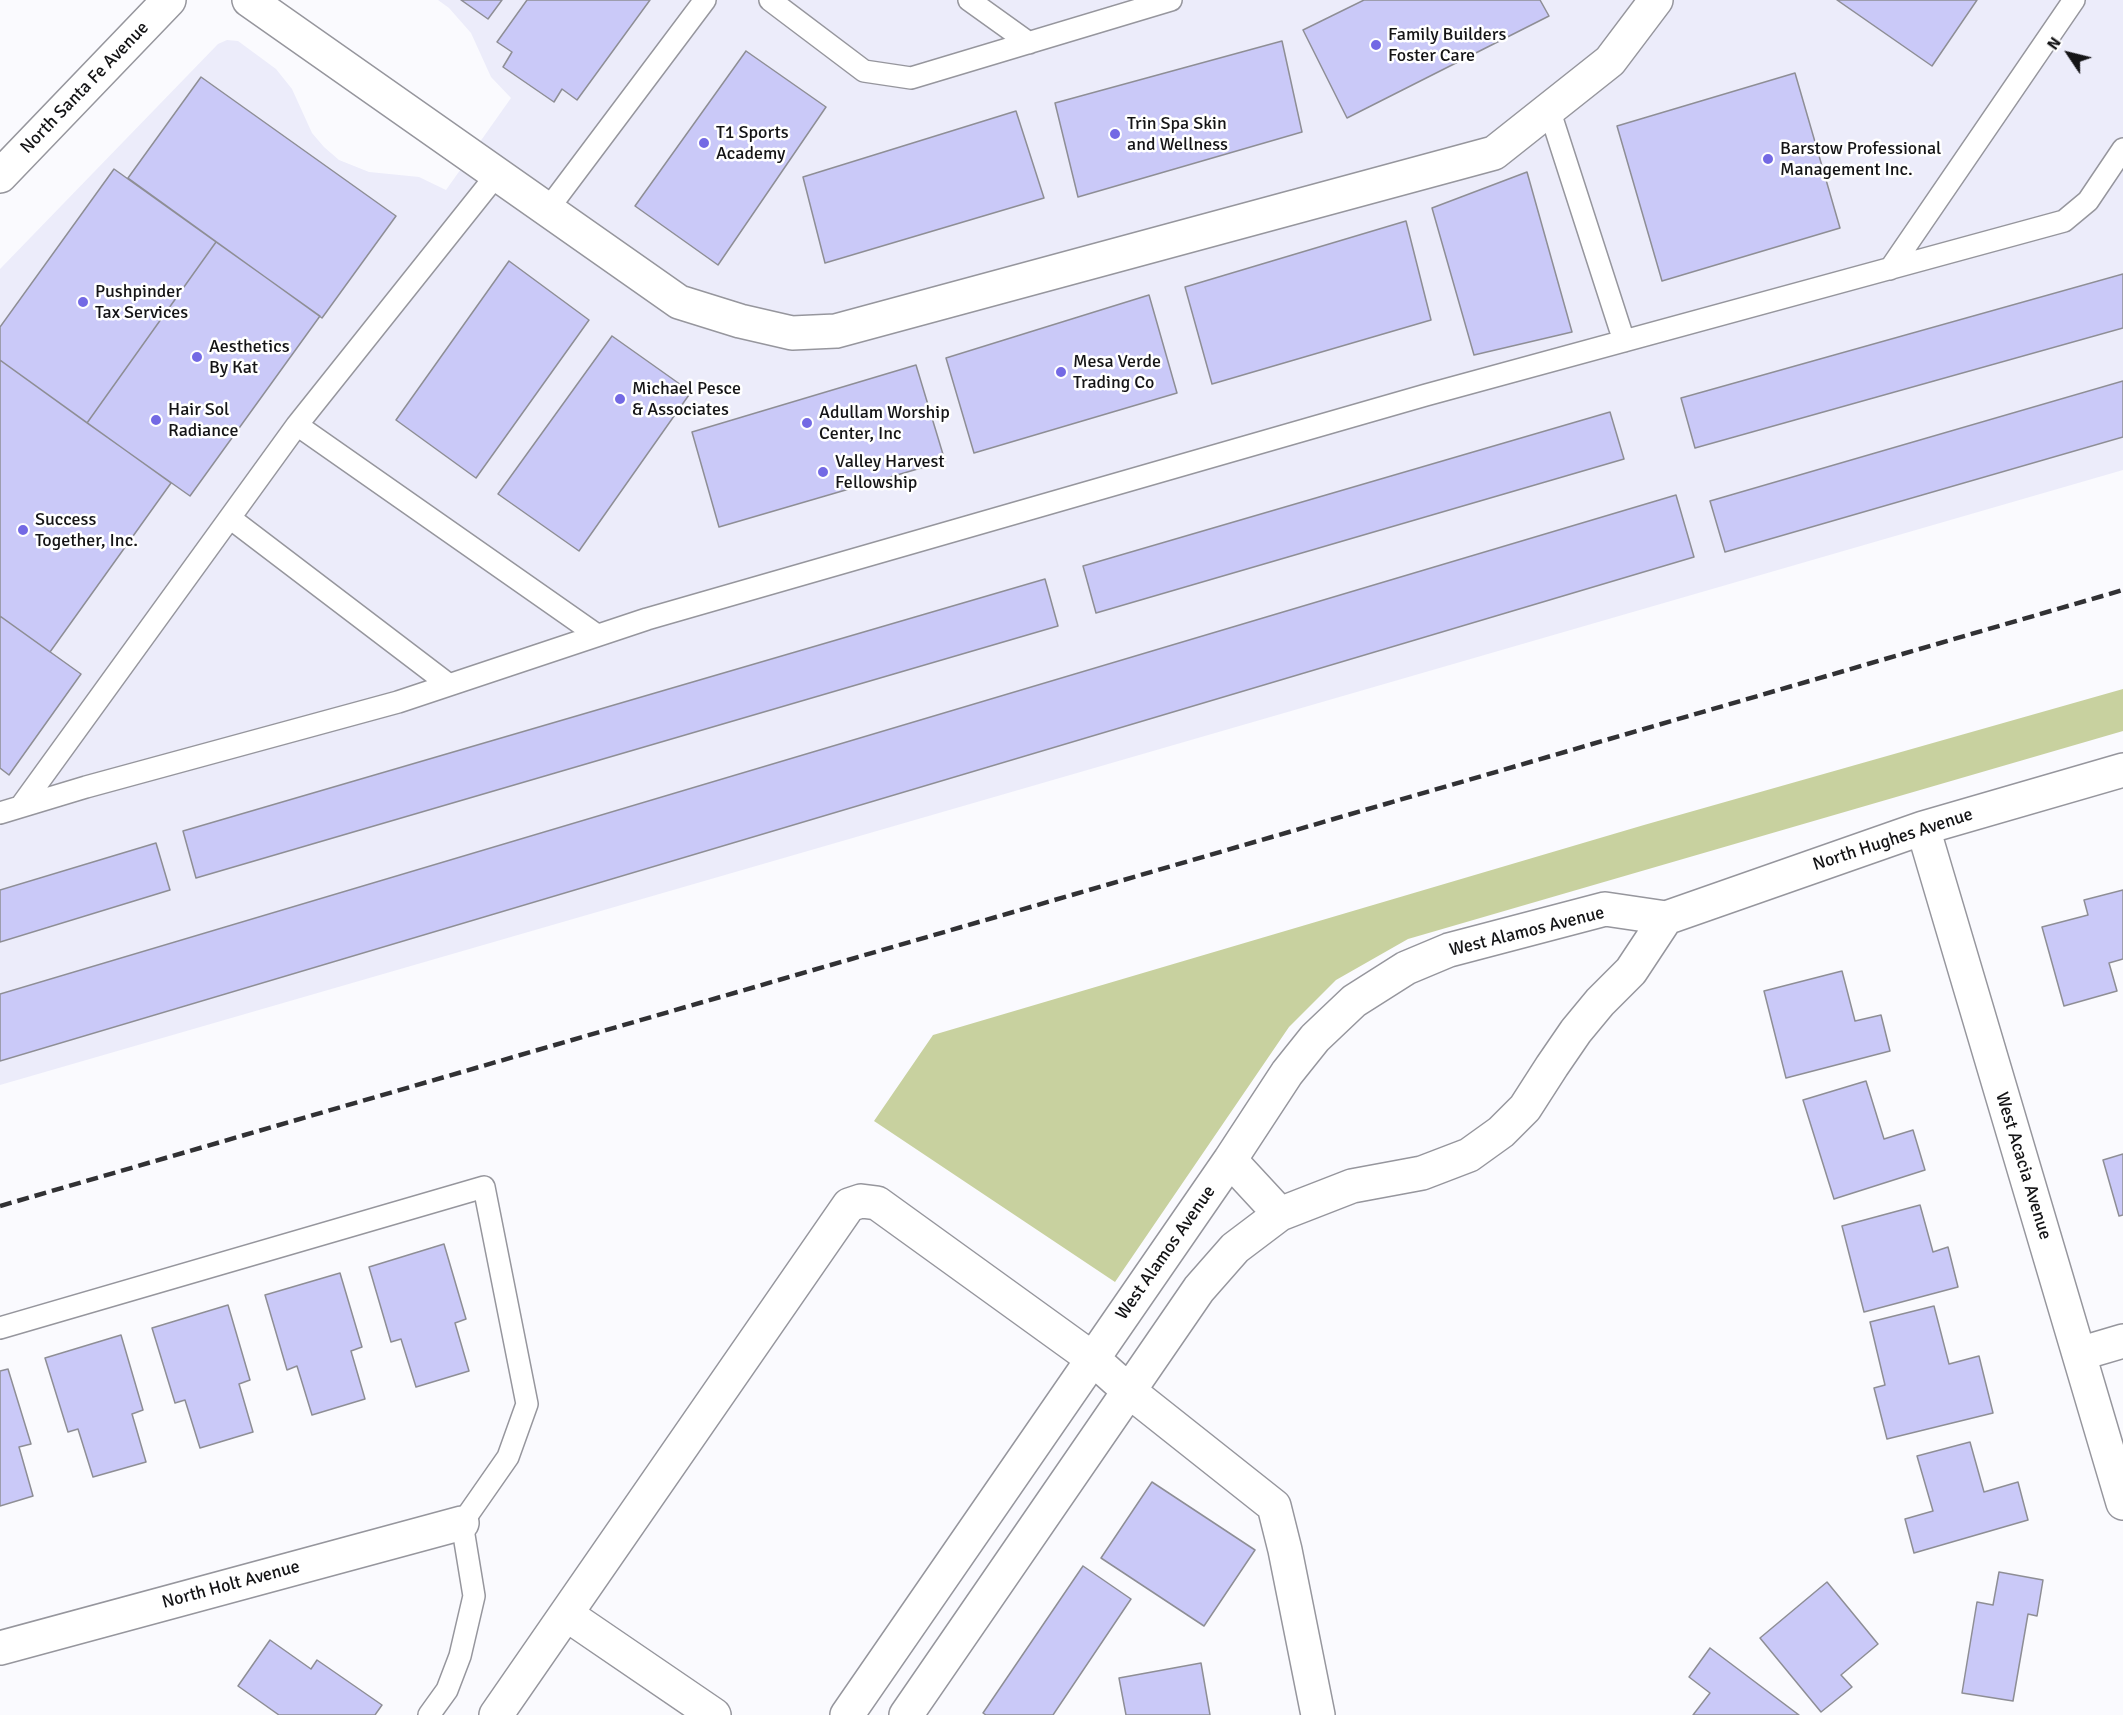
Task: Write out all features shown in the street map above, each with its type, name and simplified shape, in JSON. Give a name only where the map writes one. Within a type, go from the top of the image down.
[{"type":"street","name":"North Santa Fe Avenue","points":[[0,176],[170,0]]},
{"type":"street","points":[[249,0],[679,302],[740,321],[792,333],[836,331],[1494,153],[1610,61],[1656,0]]},
{"type":"street","name":"North Hughes Avenue","points":[[1666,918],[1923,828],[2123,770]]},
{"type":"street","name":"West Acacia Avenue","points":[[1923,828],[2123,1503]]},
{"type":"street","name":"West Alamos Avenue","points":[[847,1715],[1230,1160],[1287,1073],[1316,1038],[1354,1001],[1406,968],[1449,951],[1605,909],[1666,918]]},
{"type":"street","points":[[906,1715],[1206,1281],[1234,1248],[1280,1214],[1352,1186],[1422,1173],[1469,1155],[1501,1132],[1525,1108],[1576,1031],[1600,1002],[1631,971],[1666,918]]},
{"type":"street","points":[[1230,1160],[1280,1214]]},
{"type":"street","points":[[496,1715],[849,1205],[861,1201],[877,1203],[1093,1359],[1129,1391],[1274,1506],[1318,1715]]},
{"type":"street","points":[[2079,1354],[2123,1341]]},
{"type":"street","name":"North Holt Avenue","points":[[0,1648],[462,1523]]},
{"type":"street","points":[[566,1614],[714,1715]]},
{"type":"lane","points":[[548,209],[705,0]]},
{"type":"lane","points":[[771,0],[864,71],[911,78],[1172,0]]},
{"type":"lane","points":[[969,0],[1029,43]]},
{"type":"lane","points":[[1890,269],[2074,0]]},
{"type":"lane","points":[[1549,109],[1624,341]]},
{"type":"lane","points":[[0,813],[86,787],[398,702],[647,619],[1403,402],[2064,221],[2088,201],[2123,149]]},
{"type":"lane","points":[[21,806],[297,424],[498,173]]},
{"type":"lane","points":[[297,424],[597,635]]},
{"type":"lane","points":[[230,518],[448,684]]},
{"type":"lane","points":[[0,1328],[484,1187],[527,1404],[508,1457],[462,1523],[474,1596],[460,1656],[447,1690],[429,1715]]},
{"type":"shaded area","points":[[438,0],[2123,0],[2123,470],[0,1085],[0,269],[218,44],[227,40],[238,41],[276,69],[292,89],[312,133],[339,160],[369,172],[419,177],[446,190],[511,98],[491,77],[471,33],[449,8]]},
{"type":"green space","points":[[2123,689],[2123,731],[1408,939],[1336,980],[1289,1027],[1115,1282],[874,1121],[933,1035],[1644,825]]},
{"type":"building","points":[[461,0],[502,0],[488,19]]},
{"type":"building","points":[[527,0],[650,0],[577,100],[562,89],[554,102],[503,67],[512,52],[497,42]]},
{"type":"building","points":[[1364,0],[1540,0],[1549,16],[1347,118],[1303,30]]},
{"type":"building","points":[[1837,0],[1977,0],[1932,66]]},
{"type":"building","points":[[1282,41],[1302,132],[1078,197],[1055,103]]},
{"type":"building","points":[[746,51],[826,107],[718,265],[635,206]]},
{"type":"building","points":[[1795,73],[1840,228],[1662,281],[1617,126]]},
{"type":"building","points":[[201,77],[396,216],[322,318],[128,178]]},
{"type":"building","points":[[1016,111],[1044,198],[825,263],[803,177]]},
{"type":"building","points":[[114,169],[216,242],[87,423],[0,360],[0,327]]},
{"type":"building","points":[[1527,172],[1572,332],[1474,355],[1432,208]]},
{"type":"building","points":[[1406,221],[1431,320],[1212,384],[1185,287]]},
{"type":"building","points":[[216,242],[320,316],[190,496],[87,423]]},
{"type":"building","points":[[509,261],[589,320],[476,478],[396,420]]},
{"type":"building","points":[[2123,274],[2123,328],[1695,448],[1681,398]]},
{"type":"building","points":[[1149,295],[1177,393],[974,453],[946,358]]},
{"type":"building","points":[[612,336],[691,392],[579,551],[498,494]]},
{"type":"building","points":[[0,360],[171,483],[50,652],[0,616]]},
{"type":"building","points":[[916,365],[945,461],[719,527],[692,432]]},
{"type":"building","points":[[2123,381],[2123,437],[1725,552],[1710,501]]},
{"type":"building","points":[[1610,412],[1624,459],[1096,613],[1083,566]]},
{"type":"building","points":[[1676,495],[1694,557],[0,1061],[0,994]]},
{"type":"building","points":[[1045,579],[1058,626],[196,878],[183,831]]},
{"type":"building","points":[[0,616],[81,674],[9,775],[0,768]]},
{"type":"building","points":[[156,843],[170,890],[0,942],[0,890]]},
{"type":"building","points":[[2123,890],[2123,959],[2109,963],[2117,991],[2064,1006],[2042,927],[2088,915],[2084,900]]},
{"type":"building","points":[[1842,971],[1855,1021],[1881,1015],[1890,1051],[1786,1078],[1764,991]]},
{"type":"building","points":[[1866,1081],[1884,1139],[1913,1130],[1925,1170],[1834,1199],[1803,1100]]},
{"type":"building","points":[[2123,1154],[2123,1215],[2119,1216],[2103,1160]]},
{"type":"building","points":[[1920,1205],[1933,1252],[1948,1247],[1958,1287],[1864,1312],[1842,1226]]},
{"type":"building","points":[[444,1244],[466,1319],[455,1323],[469,1371],[416,1387],[401,1339],[391,1342],[369,1267]]},
{"type":"building","points":[[340,1273],[362,1347],[351,1351],[365,1399],[312,1415],[297,1366],[287,1370],[265,1295]]},
{"type":"building","points":[[228,1305],[250,1380],[239,1384],[253,1432],[200,1448],[185,1400],[175,1403],[152,1328]]},
{"type":"building","points":[[1934,1306],[1949,1364],[1979,1356],[1993,1413],[1887,1439],[1874,1388],[1885,1385],[1870,1322]]},
{"type":"building","points":[[121,1335],[143,1410],[132,1414],[146,1462],[93,1477],[78,1429],[68,1432],[45,1358]]},
{"type":"building","points":[[8,1369],[31,1444],[19,1447],[33,1496],[0,1506],[0,1371]]},
{"type":"building","points":[[1970,1442],[1984,1492],[2018,1482],[2028,1520],[1914,1553],[1905,1519],[1933,1511],[1917,1456]]},
{"type":"building","points":[[1152,1482],[1255,1550],[1204,1626],[1101,1558]]},
{"type":"building","points":[[1083,1566],[1131,1599],[1053,1715],[986,1715],[983,1713]]},
{"type":"building","points":[[1999,1572],[2043,1580],[2037,1616],[2028,1614],[2013,1701],[1962,1693],[1977,1602],[1993,1605]]},
{"type":"building","points":[[1827,1582],[1878,1644],[1841,1675],[1852,1687],[1821,1712],[1760,1638]]},
{"type":"building","points":[[270,1640],[311,1669],[317,1660],[382,1705],[375,1715],[279,1715],[238,1686]]},
{"type":"building","points":[[1710,1648],[1799,1715],[1693,1715],[1710,1693],[1689,1677]]},
{"type":"building","points":[[1201,1663],[1210,1715],[1126,1715],[1119,1678]]},
{"type":"railway","points":[[0,1206],[2123,590]]},
{"type":"place","name":"Family Builders Foster Care","points":[[1376,45]]},
{"type":"place","name":"Trin Spa Skin and Wellness","points":[[1115,134]]},
{"type":"place","name":"T1 Sports Academy","points":[[704,143]]},
{"type":"place","name":"Barstow Professional Management Inc.","points":[[1768,159]]},
{"type":"place","name":"Pushpinder Tax Services","points":[[83,302]]},
{"type":"place","name":"Aesthetics By Kat","points":[[197,357]]},
{"type":"place","name":"Mesa Verde Trading Co","points":[[1061,372]]},
{"type":"place","name":"Michael Pesce & Associates","points":[[620,399]]},
{"type":"place","name":"Hair Sol Radiance","points":[[156,420]]},
{"type":"place","name":"Adullam Worship Center, Inc","points":[[807,423]]},
{"type":"place","name":"Valley Harvest Fellowship","points":[[823,472]]},
{"type":"place","name":"Success Together, Inc.","points":[[23,530]]}]
